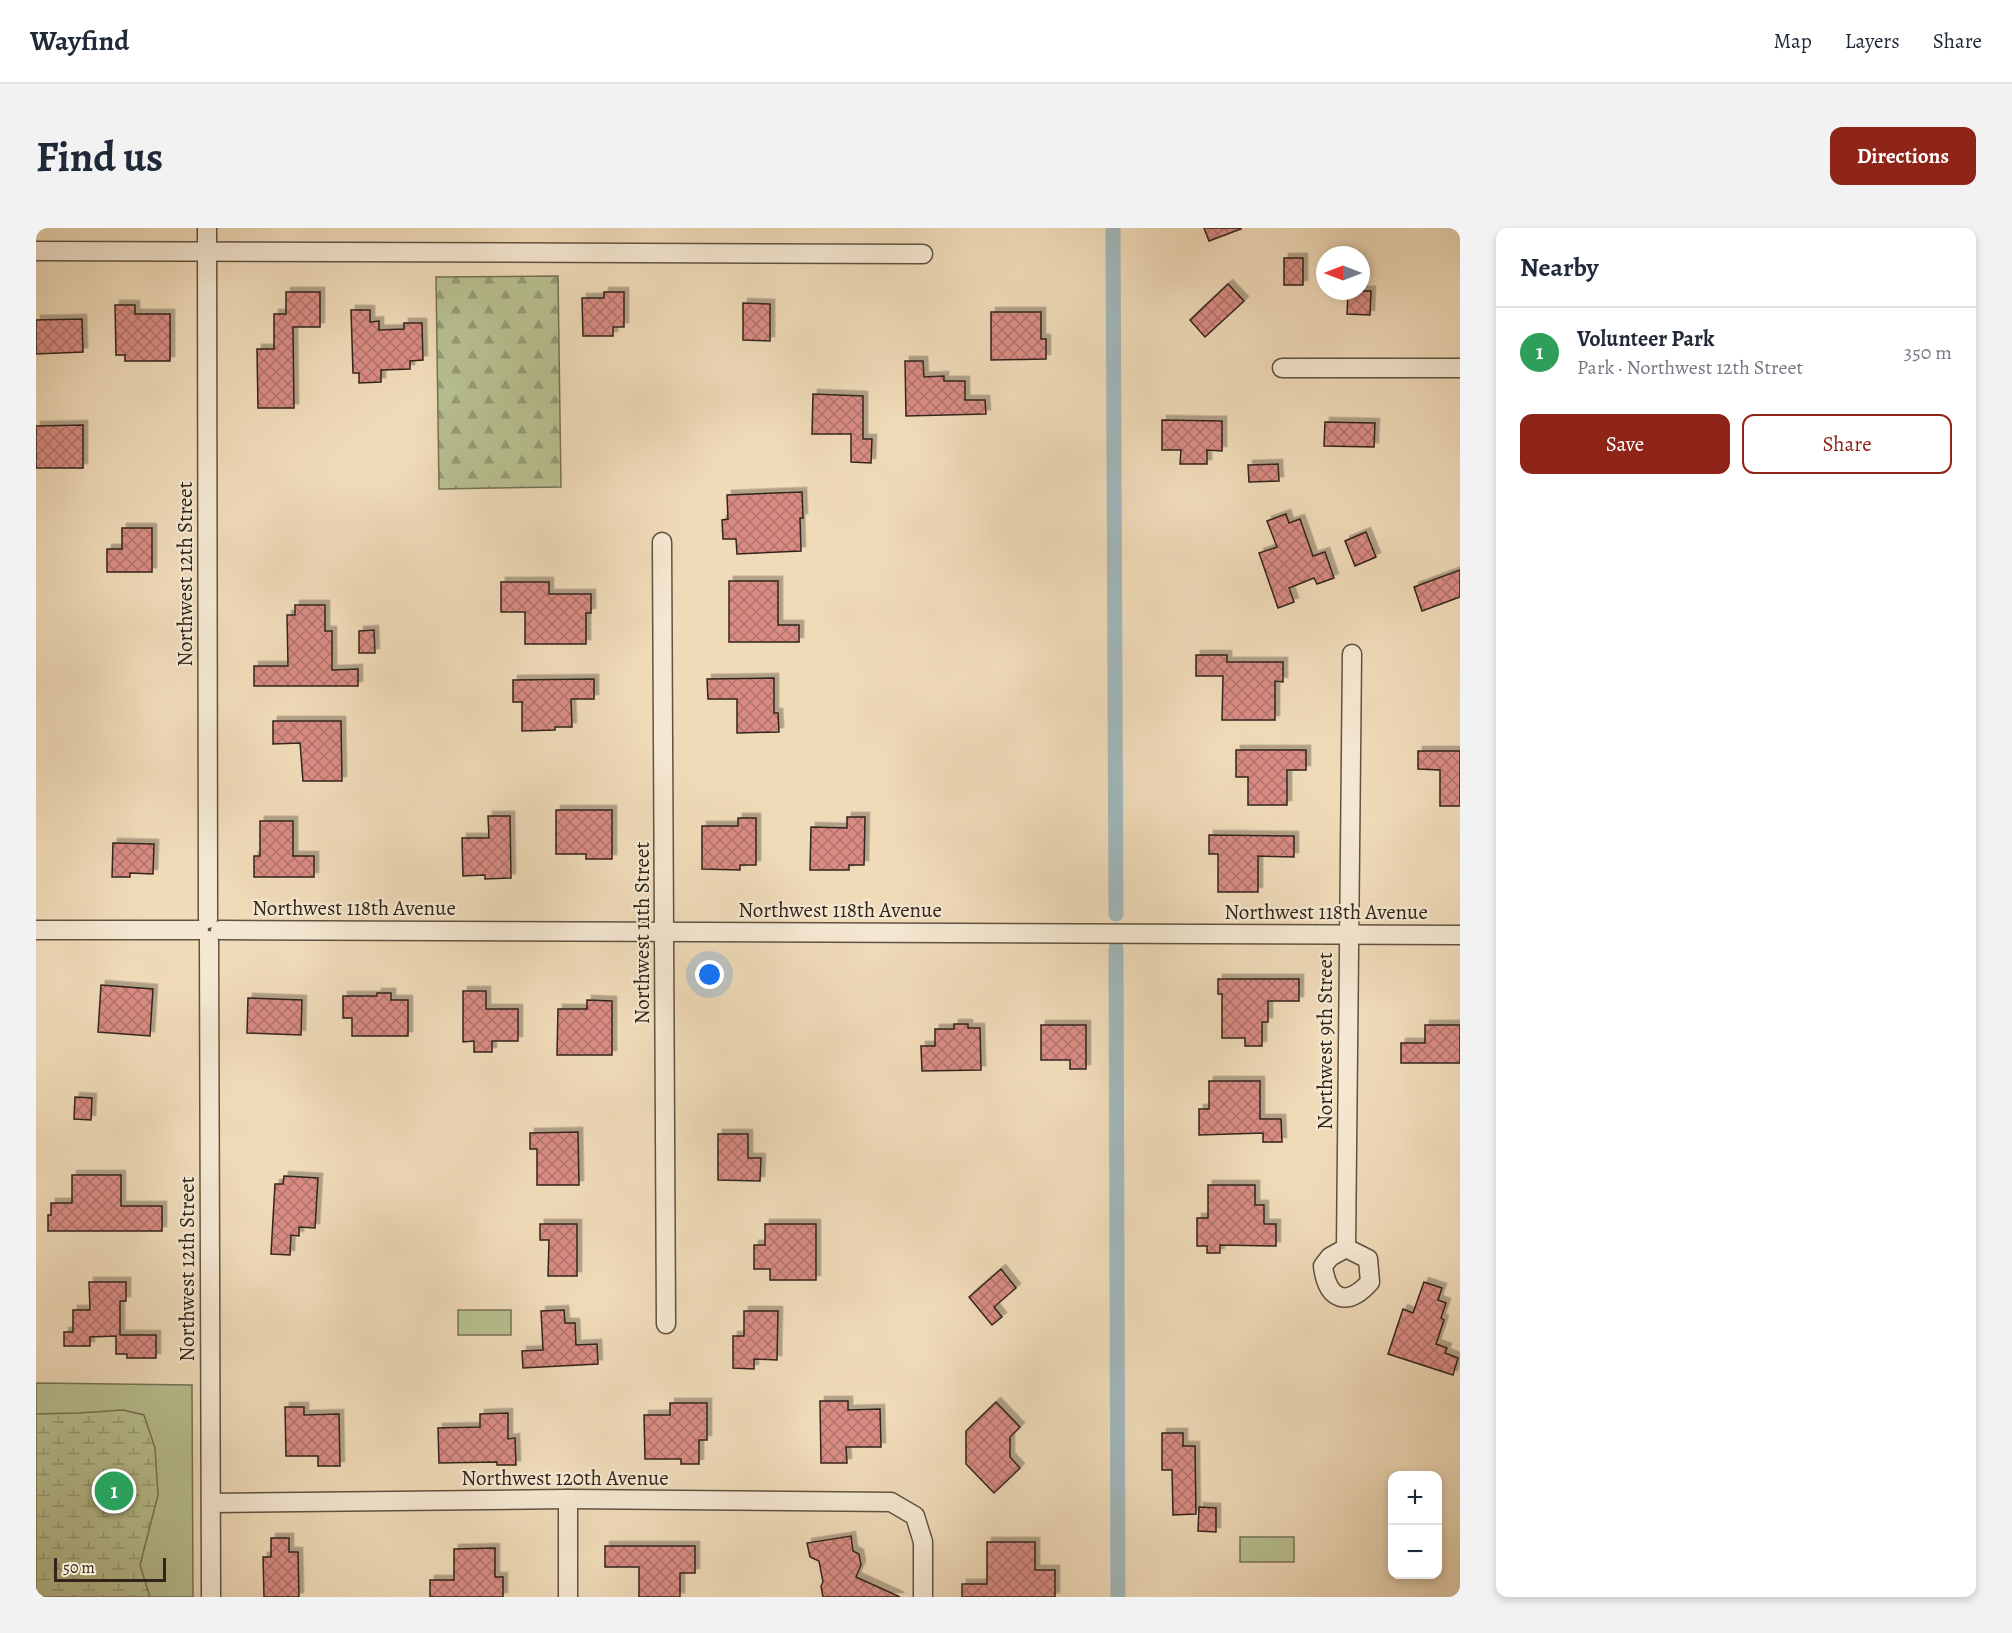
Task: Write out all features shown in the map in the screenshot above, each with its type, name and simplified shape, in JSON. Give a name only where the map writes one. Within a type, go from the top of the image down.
[{"type":"street","name":"Northwest 12th Street","points":[[207,228],[211,1597]]},
{"type":"street","points":[[36,251],[923,254]]},
{"type":"street","points":[[1282,368],[1460,368]]},
{"type":"street","name":"Northwest 11th Street","points":[[662,542],[666,1324]]},
{"type":"street","name":"Northwest 9th Street","points":[[1346,1248],[1352,654]]},
{"type":"street","name":"Northwest 118th Avenue","points":[[36,930],[1460,935]]},
{"type":"street","points":[[568,1499],[568,1597]]},
{"type":"street","name":"Northwest 120th Avenue","points":[[211,1503],[568,1499],[891,1502],[915,1516],[923,1542],[923,1597]]},
{"type":"green space","points":[[558,276],[561,487],[439,489],[436,277]]},
{"type":"green space","points":[[458,1310],[511,1310],[511,1335],[458,1335]]},
{"type":"green space","points":[[36,1383],[192,1385],[193,1597],[36,1597]]},
{"type":"green space","points":[[123,1410],[144,1415],[155,1448],[158,1495],[140,1565],[150,1597],[36,1597],[36,1414]]},
{"type":"green space","points":[[1240,1537],[1294,1537],[1294,1562],[1240,1562]]},
{"type":"building","points":[[1204,228],[1240,228],[1241,229],[1209,241]]},
{"type":"building","points":[[1284,258],[1303,258],[1303,285],[1284,285]]},
{"type":"building","points":[[1228,284],[1244,301],[1205,337],[1190,320]]},
{"type":"building","points":[[1371,291],[1370,315],[1347,314],[1348,300],[1370,300]]},
{"type":"building","points":[[286,292],[320,292],[320,327],[293,327],[294,408],[258,408],[257,349],[274,349],[274,314],[286,314]]},
{"type":"building","points":[[604,292],[624,292],[624,327],[613,327],[613,336],[583,336],[582,298],[604,298]]},
{"type":"building","points":[[743,303],[770,304],[770,341],[743,340]]},
{"type":"building","points":[[115,305],[135,305],[135,314],[170,314],[170,361],[125,361],[125,355],[116,355]]},
{"type":"building","points":[[351,310],[370,310],[370,322],[379,321],[379,330],[404,329],[404,323],[422,323],[423,360],[410,361],[410,369],[381,370],[381,382],[359,383],[359,373],[353,373]]},
{"type":"building","points":[[991,312],[1041,312],[1041,339],[1046,339],[1046,359],[991,360]]},
{"type":"building","points":[[82,319],[83,352],[36,354],[36,320]]},
{"type":"building","points":[[905,361],[923,361],[924,377],[944,376],[944,381],[965,381],[965,400],[985,400],[986,414],[906,416]]},
{"type":"building","points":[[813,394],[863,396],[863,439],[872,439],[871,463],[851,462],[851,434],[812,434]]},
{"type":"building","points":[[1162,420],[1222,421],[1222,451],[1207,450],[1207,464],[1180,464],[1181,450],[1162,450]]},
{"type":"building","points":[[1325,422],[1375,423],[1374,447],[1324,446]]},
{"type":"building","points":[[83,425],[83,468],[36,468],[36,426]]},
{"type":"building","points":[[1278,464],[1279,481],[1249,482],[1248,465]]},
{"type":"building","points":[[802,492],[801,551],[737,554],[736,539],[723,539],[722,520],[728,519],[727,495]]},
{"type":"building","points":[[1286,514],[1289,523],[1300,519],[1313,556],[1325,552],[1334,578],[1317,584],[1314,578],[1289,588],[1294,602],[1278,608],[1259,553],[1277,547],[1267,521]]},
{"type":"building","points":[[122,528],[152,528],[152,572],[107,572],[107,549],[122,549]]},
{"type":"building","points":[[1366,532],[1376,557],[1355,566],[1345,541]]},
{"type":"building","points":[[1460,570],[1460,597],[1422,611],[1414,587]]},
{"type":"building","points":[[729,581],[778,581],[778,625],[799,625],[799,642],[729,642]]},
{"type":"building","points":[[501,582],[549,582],[549,594],[591,594],[591,613],[586,613],[586,644],[525,644],[525,612],[501,612]]},
{"type":"building","points":[[295,605],[325,605],[325,631],[332,631],[332,670],[358,669],[358,686],[254,686],[254,666],[288,666],[287,615],[295,615]]},
{"type":"building","points":[[374,630],[375,653],[359,653],[359,631]]},
{"type":"building","points":[[1196,655],[1227,655],[1227,662],[1283,662],[1283,682],[1275,681],[1275,720],[1222,720],[1223,676],[1196,676]]},
{"type":"building","points":[[774,678],[774,713],[778,713],[779,732],[737,733],[737,699],[708,699],[707,679]]},
{"type":"building","points":[[594,679],[594,699],[571,699],[572,727],[522,731],[522,702],[513,702],[513,680]]},
{"type":"building","points":[[273,721],[341,721],[342,781],[303,781],[300,743],[273,744]]},
{"type":"building","points":[[1236,750],[1306,750],[1306,770],[1287,770],[1287,805],[1248,805],[1248,777],[1236,777]]},
{"type":"building","points":[[1418,751],[1460,751],[1460,806],[1440,806],[1440,770],[1418,769]]},
{"type":"building","points":[[556,810],[612,810],[612,859],[586,859],[586,854],[556,854]]},
{"type":"building","points":[[488,816],[510,816],[511,878],[485,879],[485,875],[463,876],[462,838],[489,838]]},
{"type":"building","points":[[847,817],[865,817],[864,865],[849,865],[849,870],[810,870],[811,827],[847,828]]},
{"type":"building","points":[[738,818],[756,818],[756,865],[740,865],[740,870],[702,869],[702,826],[738,826]]},
{"type":"building","points":[[260,821],[293,821],[293,856],[314,856],[314,877],[254,877],[254,856],[260,856]]},
{"type":"building","points":[[1209,835],[1294,836],[1294,857],[1258,856],[1258,892],[1218,892],[1218,854],[1209,854]]},
{"type":"building","points":[[113,843],[154,844],[153,874],[130,873],[130,877],[112,877]]},
{"type":"building","points":[[1218,979],[1299,979],[1299,1001],[1268,1001],[1268,1022],[1262,1022],[1262,1046],[1245,1046],[1245,1038],[1222,1038],[1222,994],[1218,994]]},
{"type":"building","points":[[101,985],[153,989],[150,1036],[98,1032]]},
{"type":"building","points":[[463,991],[486,991],[486,1009],[518,1009],[518,1041],[492,1041],[492,1052],[474,1052],[474,1041],[463,1042]]},
{"type":"building","points":[[377,993],[391,993],[391,1000],[408,1000],[408,1036],[352,1036],[352,1018],[343,1018],[343,996],[377,996]]},
{"type":"building","points":[[248,998],[302,1000],[301,1035],[247,1033]]},
{"type":"building","points":[[587,1000],[612,1001],[612,1055],[557,1055],[558,1009],[587,1009]]},
{"type":"building","points":[[954,1024],[968,1024],[968,1028],[980,1028],[981,1070],[922,1071],[921,1046],[935,1046],[935,1029],[954,1029]]},
{"type":"building","points":[[1041,1025],[1086,1025],[1086,1069],[1070,1069],[1070,1060],[1041,1060]]},
{"type":"building","points":[[1425,1025],[1460,1025],[1460,1063],[1401,1063],[1401,1043],[1425,1043]]},
{"type":"building","points":[[1209,1081],[1260,1081],[1260,1119],[1281,1119],[1282,1142],[1263,1142],[1263,1133],[1199,1135],[1199,1109],[1209,1109]]},
{"type":"building","points":[[75,1097],[92,1098],[91,1120],[74,1119]]},
{"type":"building","points":[[578,1132],[579,1185],[537,1185],[537,1149],[530,1149],[530,1133]]},
{"type":"building","points":[[718,1134],[748,1134],[748,1158],[761,1158],[760,1181],[718,1180]]},
{"type":"building","points":[[72,1175],[121,1175],[121,1206],[162,1206],[162,1231],[48,1231],[51,1203],[72,1203]]},
{"type":"building","points":[[284,1176],[318,1178],[315,1228],[299,1227],[299,1236],[291,1235],[290,1255],[271,1254],[275,1184],[283,1184]]},
{"type":"building","points":[[1208,1185],[1255,1185],[1255,1205],[1264,1205],[1264,1224],[1276,1224],[1276,1246],[1220,1245],[1220,1253],[1207,1253],[1207,1246],[1197,1246],[1197,1218],[1208,1218]]},
{"type":"building","points":[[540,1224],[577,1224],[577,1276],[548,1276],[549,1240],[540,1240]]},
{"type":"building","points":[[765,1224],[816,1224],[816,1280],[770,1280],[770,1269],[754,1269],[754,1245],[765,1245]]},
{"type":"building","points":[[1001,1269],[1016,1288],[994,1307],[1002,1317],[992,1325],[969,1297]]},
{"type":"building","points":[[89,1282],[126,1282],[126,1301],[120,1301],[120,1335],[156,1335],[156,1358],[127,1358],[127,1354],[116,1354],[116,1336],[90,1337],[90,1346],[64,1346],[64,1332],[73,1332],[73,1310],[90,1310]]},
{"type":"building","points":[[1424,1282],[1442,1288],[1438,1300],[1446,1303],[1441,1318],[1444,1320],[1436,1344],[1447,1348],[1445,1353],[1458,1358],[1453,1375],[1388,1354],[1403,1309],[1413,1313]]},
{"type":"building","points":[[564,1310],[565,1323],[575,1323],[576,1345],[597,1344],[598,1364],[523,1368],[522,1351],[543,1350],[541,1311]]},
{"type":"building","points":[[744,1311],[778,1311],[777,1360],[754,1359],[754,1369],[733,1368],[733,1336],[744,1336]]},
{"type":"building","points":[[820,1401],[848,1401],[848,1410],[880,1409],[881,1447],[846,1447],[847,1463],[821,1463]]},
{"type":"building","points":[[996,1402],[1020,1427],[1010,1437],[1010,1457],[1020,1468],[994,1493],[966,1464],[966,1431]]},
{"type":"building","points":[[670,1403],[707,1403],[707,1440],[699,1440],[699,1464],[681,1464],[681,1459],[645,1459],[644,1415],[670,1415]]},
{"type":"building","points":[[285,1407],[304,1407],[304,1415],[339,1414],[340,1466],[318,1466],[318,1456],[286,1456]]},
{"type":"building","points":[[508,1413],[508,1439],[515,1438],[516,1465],[497,1465],[497,1462],[439,1463],[438,1428],[480,1427],[480,1414]]},
{"type":"building","points":[[1162,1433],[1183,1433],[1183,1446],[1195,1446],[1196,1514],[1173,1515],[1172,1470],[1162,1470]]},
{"type":"building","points":[[1199,1507],[1216,1508],[1216,1532],[1198,1531]]},
{"type":"building","points":[[851,1536],[853,1551],[859,1554],[861,1565],[856,1577],[900,1597],[823,1597],[819,1561],[810,1557],[807,1543]]},
{"type":"building","points":[[271,1538],[289,1538],[289,1552],[298,1552],[299,1597],[264,1597],[263,1557],[271,1557]]},
{"type":"building","points":[[987,1542],[1035,1542],[1035,1570],[1055,1570],[1055,1597],[962,1597],[962,1584],[987,1584]]},
{"type":"building","points":[[605,1546],[695,1546],[695,1573],[680,1573],[680,1597],[639,1597],[639,1567],[605,1567]]},
{"type":"building","points":[[495,1548],[495,1577],[503,1577],[503,1597],[430,1597],[430,1580],[454,1580],[454,1549]]},
{"type":"waterway","points":[[1113,228],[1116,914]]},
{"type":"waterway","points":[[1116,948],[1118,1597]]},
{"type":"place","name":"Volunteer Park","points":[[114,1491]]}]
